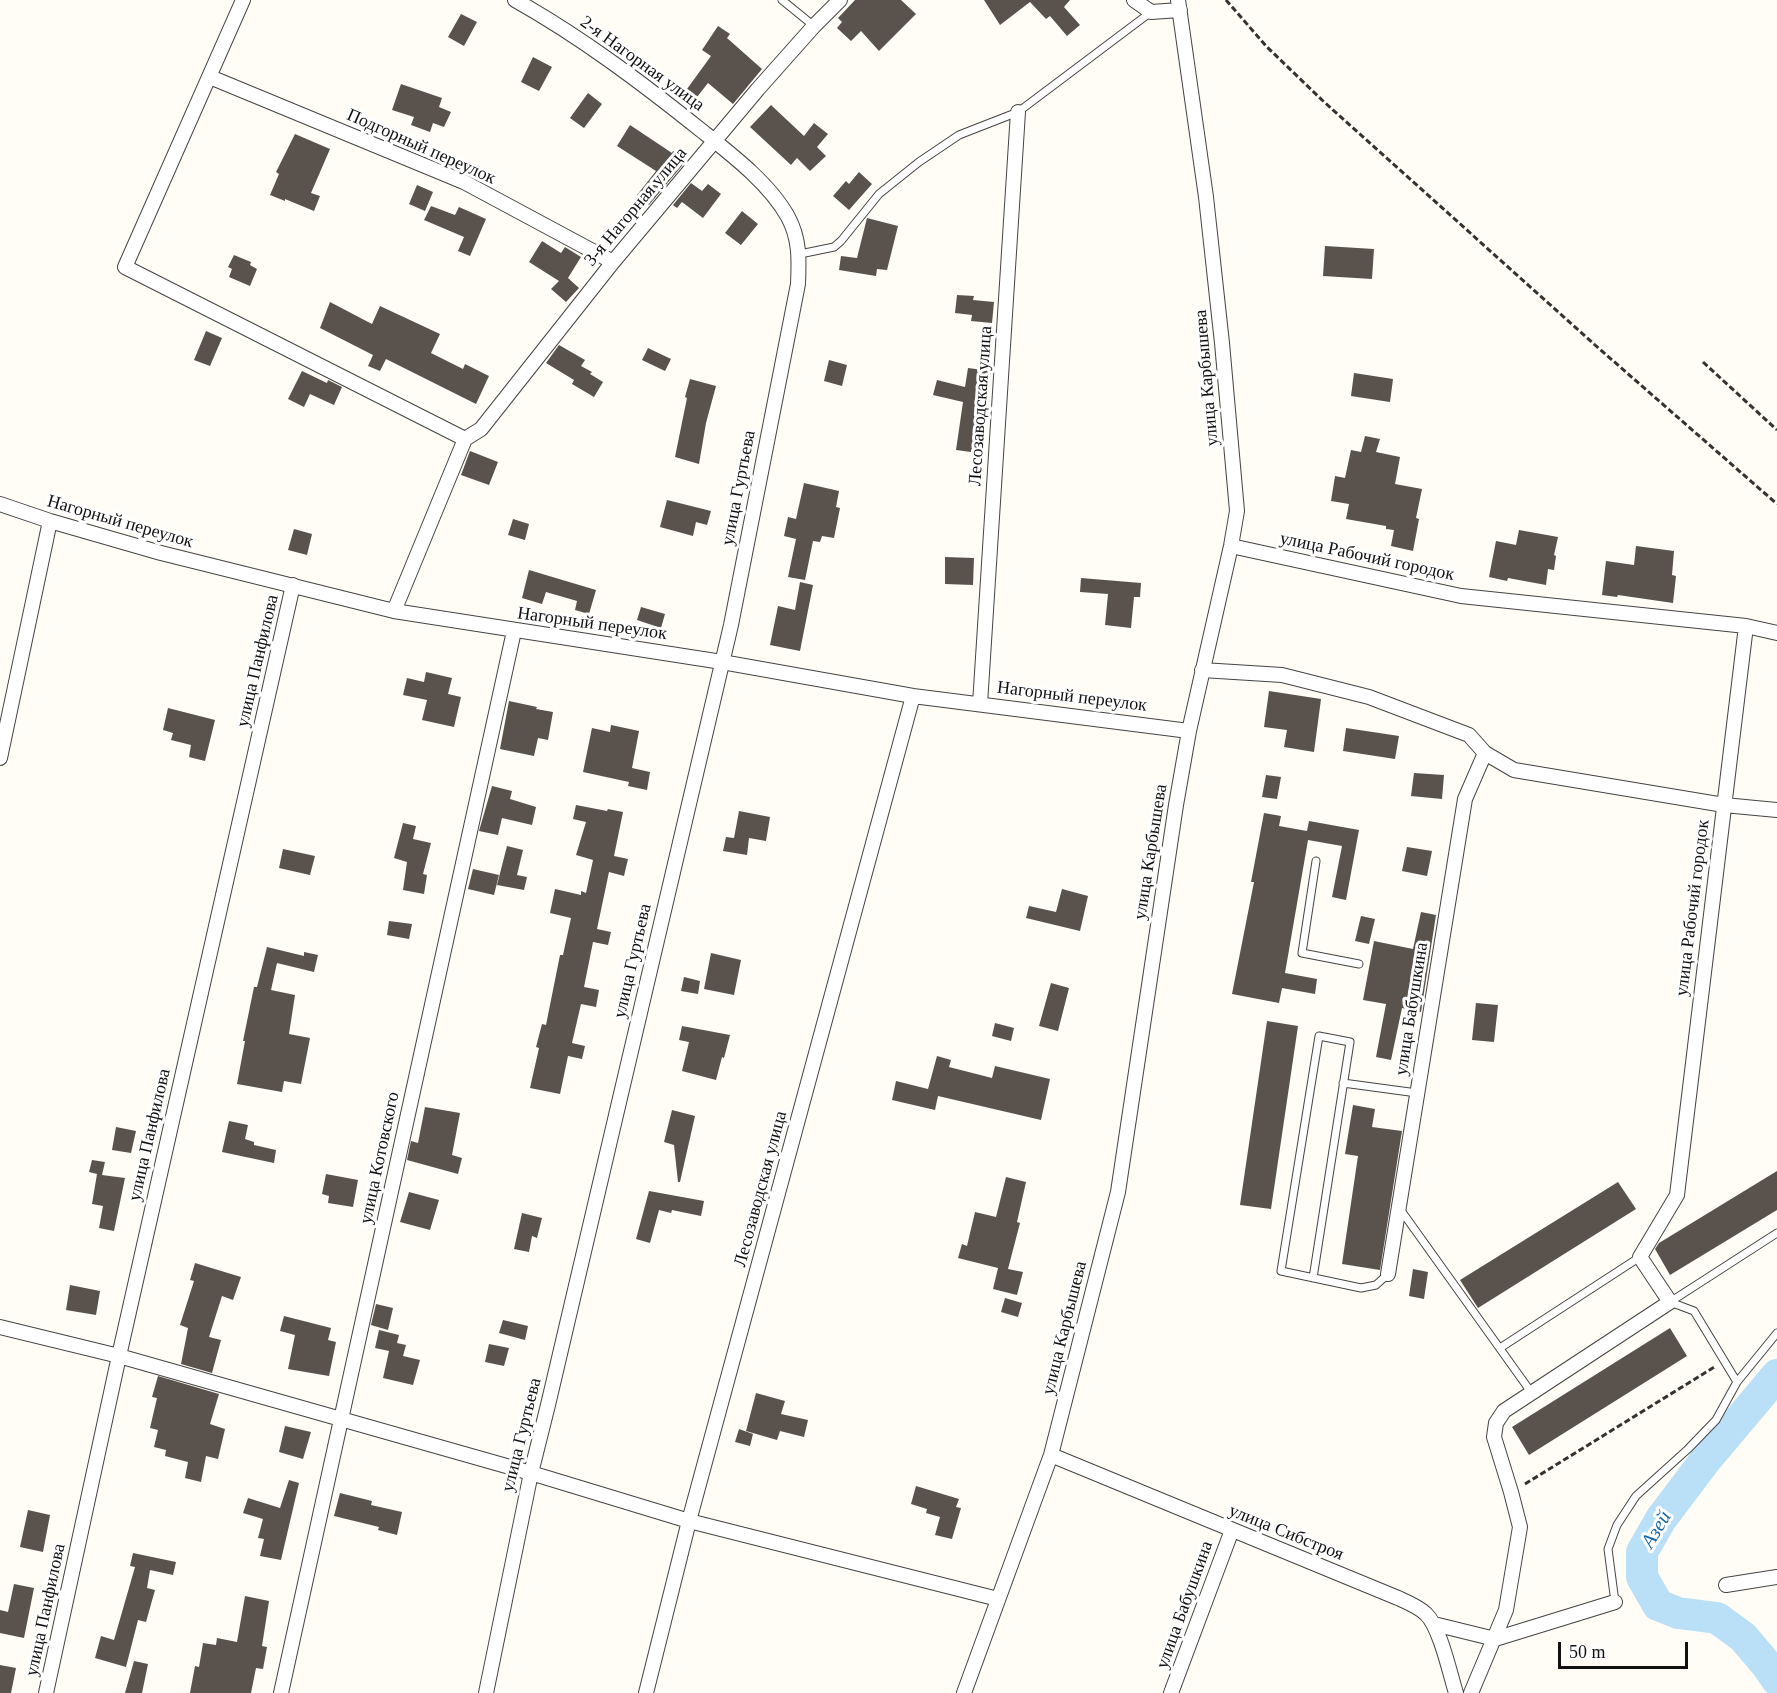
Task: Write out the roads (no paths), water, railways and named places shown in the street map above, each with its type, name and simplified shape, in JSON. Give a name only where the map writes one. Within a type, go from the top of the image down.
[{"type":"street","points":[[243,0],[125,267],[465,439]]},
{"type":"street","name":"2-я Нагорная улица","points":[[515,0],[550,20],[649,88],[749,169],[788,216],[796,236]]},
{"type":"street","name":"3-я Нагорная улица","points":[[394,611],[465,439],[481,429],[613,262],[814,26],[840,0]]},
{"type":"street","points":[[1134,0],[1151,12],[1179,5]]},
{"type":"street","name":"улица Карбышева","points":[[964,1693],[1051,1455],[1118,1192],[1176,804],[1189,731],[1237,511],[1206,197],[1179,5]]},
{"type":"street","name":"Подгорный переулок","points":[[210,77],[464,182],[613,262]]},
{"type":"street","name":"Лесозаводская улица","points":[[980,704],[1018,112]]},
{"type":"street","name":"улица Гуртьева","points":[[486,1693],[531,1473],[731,625],[798,284],[800,255],[796,236]]},
{"type":"street","name":"Нагорный переулок","points":[[0,504],[160,553],[394,611],[722,662],[913,696],[1189,731]]},
{"type":"street","points":[[0,758],[50,521]]},
{"type":"street","name":"улица Рабочий городок","points":[[1231,546],[1461,596],[1746,626],[1777,633]]},
{"type":"street","name":"улица Панфилова","points":[[46,1693],[119,1356],[293,585]]},
{"type":"street","name":"улица Рабочий городок","points":[[1640,1257],[1677,1195],[1746,626]]},
{"type":"street","name":"улица Котовского","points":[[281,1693],[514,631]]},
{"type":"street","points":[[1202,670],[1282,675],[1369,697],[1469,735],[1485,753],[1514,770],[1724,805],[1777,810]]},
{"type":"street","name":"Лесозаводская улица","points":[[646,1693],[689,1521],[913,696]]},
{"type":"street","name":"улица Бабушкина","points":[[1388,1274],[1465,799],[1485,753]]},
{"type":"street","points":[[1471,1693],[1506,1610],[1520,1527],[1494,1437],[1496,1423],[1504,1411],[1531,1392],[1670,1302],[1640,1257]]},
{"type":"street","points":[[0,1327],[119,1356],[531,1473],[689,1521],[998,1599]]},
{"type":"street","name":"улица Сибстроя","points":[[1051,1455],[1398,1598],[1426,1614],[1434,1624]]},
{"type":"street","name":"улица Бабушкина","points":[[1171,1693],[1232,1530]]},
{"type":"street","points":[[1726,1586],[1777,1577]]},
{"type":"street","points":[[1434,1624],[1495,1639],[1615,1602]]},
{"type":"street","points":[[1434,1624],[1456,1693]]},
{"type":"lane","points":[[782,0],[814,26]]},
{"type":"lane","points":[[800,255],[834,247],[879,194],[919,162],[959,135],[1018,112],[1151,12]]},
{"type":"lane","points":[[1316,861],[1302,952],[1359,964]]},
{"type":"lane","points":[[1313,1278],[1350,1042],[1318,1036],[1281,1271],[1313,1278],[1361,1288],[1377,1285],[1388,1274]]},
{"type":"lane","points":[[1343,1083],[1417,1093]]},
{"type":"lane","points":[[1399,1207],[1531,1392]]},
{"type":"lane","points":[[1670,1302],[1777,1233]]},
{"type":"lane","points":[[1500,1348],[1640,1257]]},
{"type":"lane","points":[[1670,1302],[1694,1311],[1737,1382]]},
{"type":"lane","points":[[1615,1602],[1608,1549],[1617,1525],[1635,1496],[1688,1449],[1716,1420],[1737,1382],[1777,1334]]},
{"type":"waterway","name":"Азей","points":[[1777,1375],[1704,1462],[1661,1519],[1642,1552],[1642,1577],[1658,1605],[1678,1613],[1717,1618],[1743,1637],[1777,1680]]}]
